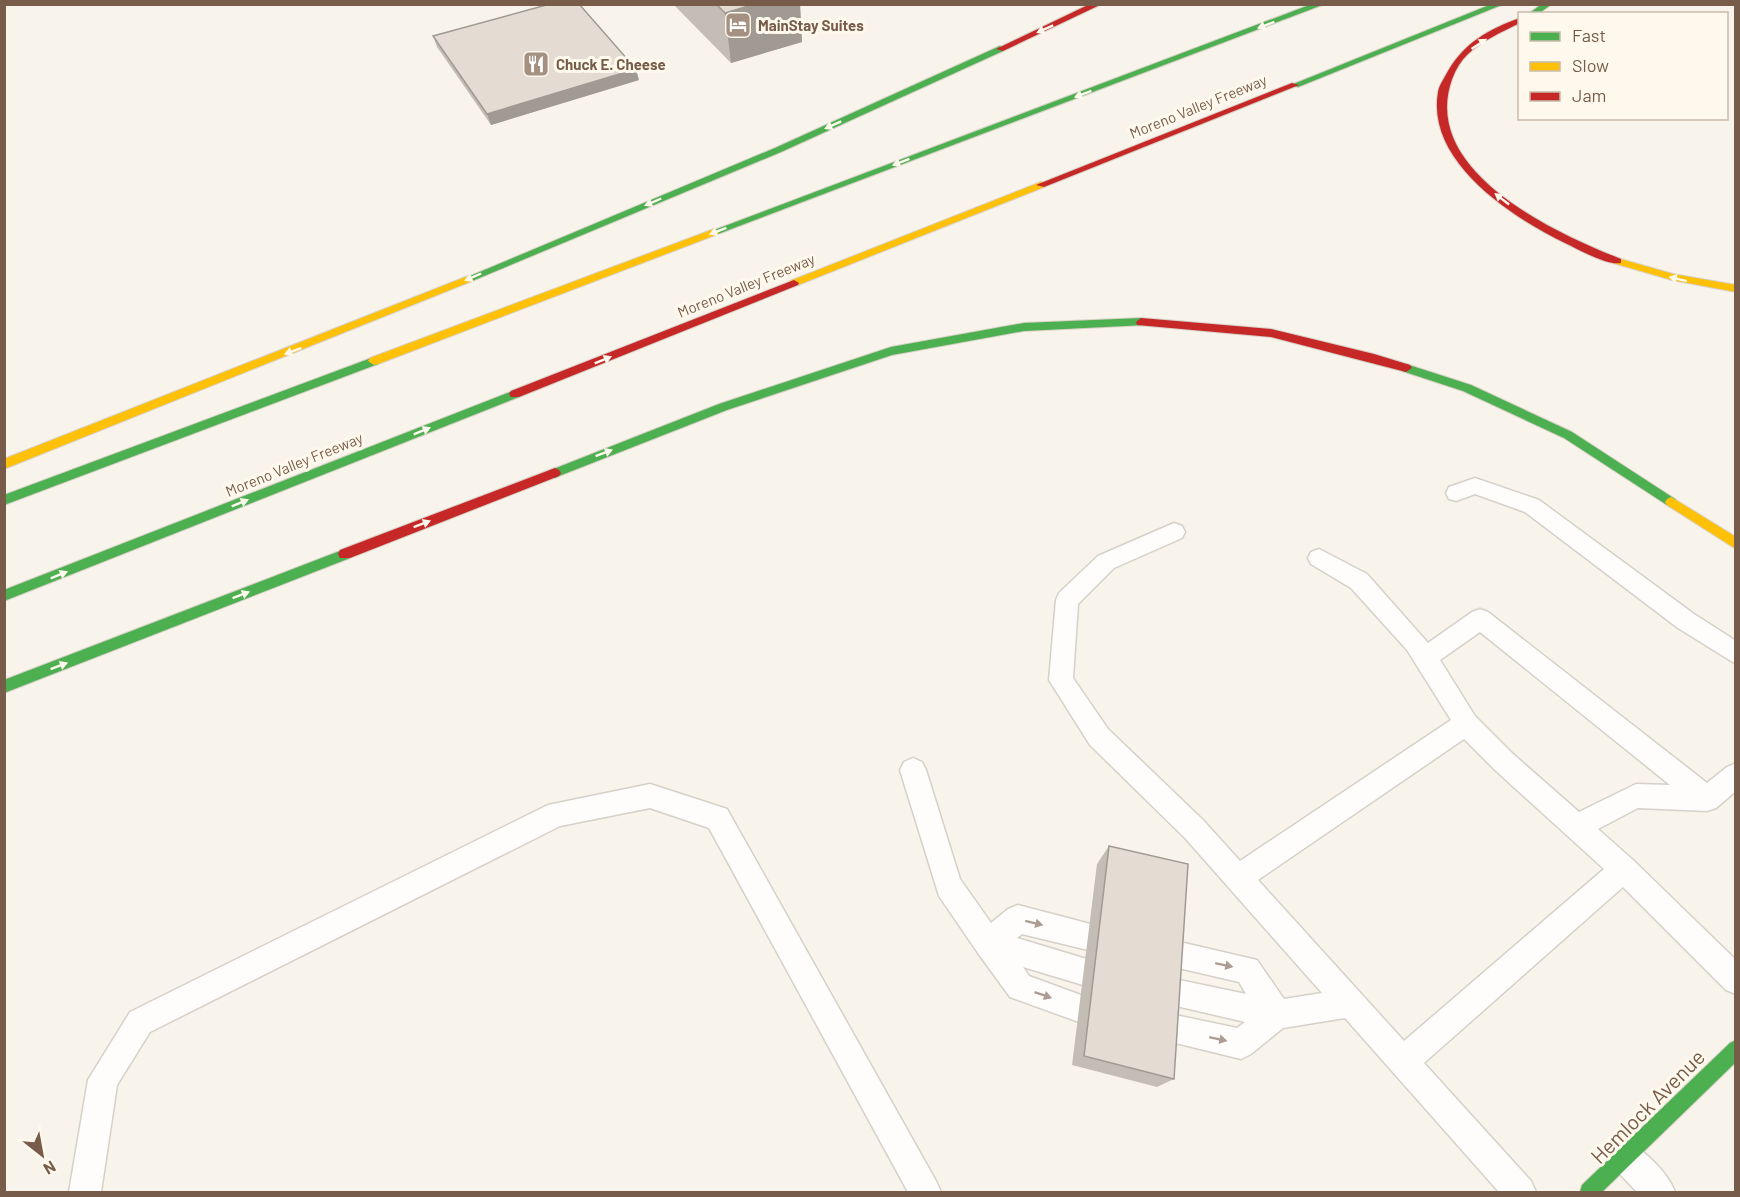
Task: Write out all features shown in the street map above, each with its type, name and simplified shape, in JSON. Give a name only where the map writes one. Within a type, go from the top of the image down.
[{"type":"main road","points":[[4,464],[373,319],[778,150],[1098,4]]},
{"type":"main road","points":[[4,500],[1321,4]]},
{"type":"main road","name":"Moreno Valley Freeway","points":[[4,596],[1500,4]]},
{"type":"main road","points":[[1535,12],[1548,4]]},
{"type":"main road","points":[[1518,21],[1462,54],[1448,72],[1439,91],[1439,113],[1444,132],[1456,154],[1483,184],[1526,218],[1569,243],[1635,268],[1687,282],[1736,289]]},
{"type":"main road","points":[[4,687],[723,407],[891,351],[1024,327],[1154,321],[1270,333],[1374,358],[1467,388],[1568,435],[1736,544]]},
{"type":"main road","name":"Hemlock Avenue","points":[[1589,1192],[1736,1049]]},
{"type":"lane","points":[[1456,493],[1475,486],[1532,506],[1686,621],[1736,654]]},
{"type":"lane","points":[[1174,532],[1106,562],[1067,600],[1061,680],[1099,736],[1194,829],[1520,1192]]},
{"type":"lane","points":[[1319,558],[1359,581],[1415,643],[1446,688],[1466,724],[1504,762],[1624,869],[1736,980]]},
{"type":"lane","points":[[1425,658],[1480,619],[1707,799]]},
{"type":"lane","points":[[1238,878],[1466,724]]},
{"type":"lane","points":[[913,770],[949,886],[988,942],[1020,987],[1079,1008]]},
{"type":"lane","points":[[1577,826],[1636,796],[1707,799],[1736,775]]},
{"type":"lane","points":[[85,1192],[103,1080],[140,1022],[557,814],[650,796],[718,818],[925,1192]]},
{"type":"lane","points":[[1402,1062],[1624,869]]},
{"type":"lane","points":[[988,942],[1018,919],[1088,936]]},
{"type":"lane","points":[[988,942],[1083,971]]},
{"type":"lane","points":[[1167,953],[1247,970],[1277,1015]]},
{"type":"lane","points":[[1165,991],[1277,1015],[1350,1003]]},
{"type":"lane","points":[[1161,1027],[1241,1044],[1277,1015]]},
{"type":"lane","points":[[1625,1157],[1659,1192]]},
{"type":"building","name":"Chuck E. Cheese","points":[[550,4],[579,4],[636,69],[487,114],[433,36]]},
{"type":"building","points":[[716,4],[755,4],[725,13]]},
{"type":"building","points":[[1109,846],[1188,864],[1174,1079],[1084,1056]]},
{"type":"traffic: fast","points":[[714,232],[1321,4]]},
{"type":"traffic: fast","points":[[1295,85],[1500,4]]},
{"type":"traffic: fast","points":[[1535,12],[1548,4]]},
{"type":"traffic: fast","points":[[468,279],[778,150],[1000,49]]},
{"type":"traffic: fast","points":[[555,473],[723,407],[891,351],[1024,327],[1141,322]]},
{"type":"traffic: fast","points":[[4,500],[374,361]]},
{"type":"traffic: fast","points":[[1406,368],[1467,388],[1568,435],[1671,502]]},
{"type":"traffic: fast","points":[[4,596],[515,394]]},
{"type":"traffic: fast","points":[[4,687],[345,554]]},
{"type":"traffic: fast","points":[[1589,1192],[1736,1049]]},
{"type":"traffic: slow","points":[[794,283],[1041,185]]},
{"type":"traffic: slow","points":[[374,361],[714,232]]},
{"type":"traffic: slow","points":[[1617,261],[1672,277],[1736,289]]},
{"type":"traffic: slow","points":[[4,464],[468,279]]},
{"type":"traffic: slow","points":[[1671,502],[1736,544]]},
{"type":"traffic: jam","points":[[1000,49],[1098,4]]},
{"type":"traffic: jam","points":[[1518,21],[1481,40],[1461,56],[1442,90],[1442,124],[1457,155],[1483,184],[1516,210],[1552,232],[1617,261]]},
{"type":"traffic: jam","points":[[1041,185],[1295,85]]},
{"type":"traffic: jam","points":[[515,394],[794,283]]},
{"type":"traffic: jam","points":[[1141,322],[1271,333],[1406,368]]},
{"type":"traffic: jam","points":[[345,554],[555,473]]},
{"type":"place","name":"MainStay Suites","points":[[738,25]]},
{"type":"place","name":"Chuck E. Cheese","points":[[536,64]]}]
